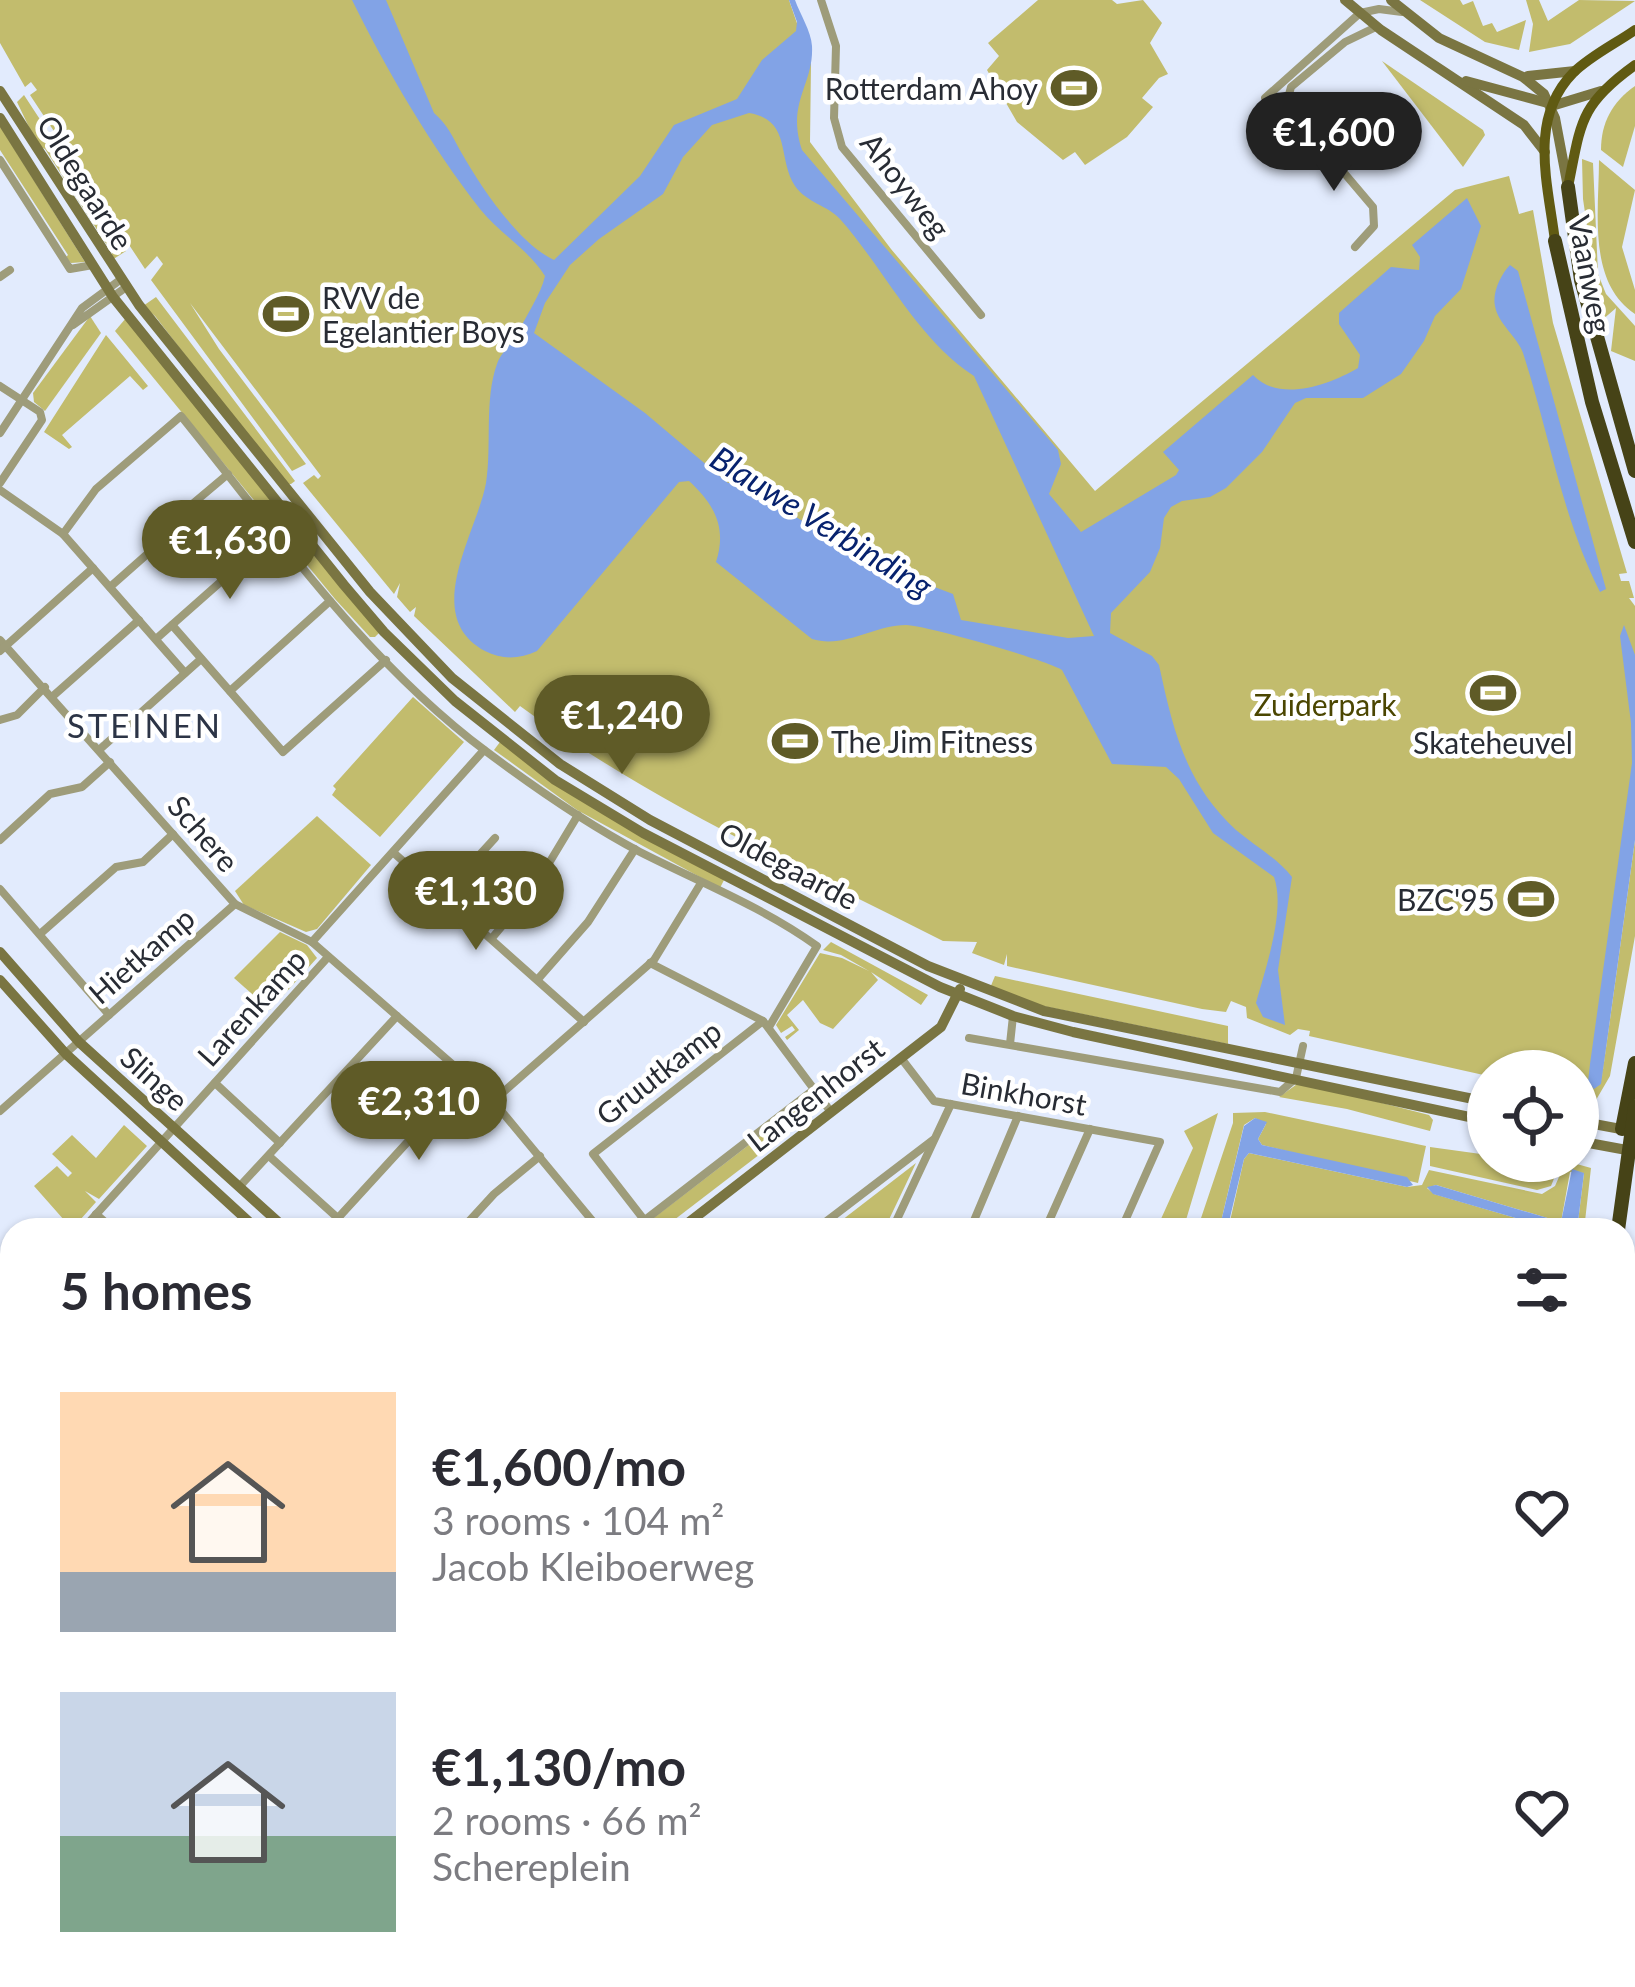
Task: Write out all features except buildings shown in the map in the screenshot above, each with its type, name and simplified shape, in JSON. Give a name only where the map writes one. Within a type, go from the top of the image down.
[{"type":"highway","name":"Vaanweg","points":[[1568,187],[1581,280],[1635,467]]},
{"type":"highway","name":"Vaanweg","points":[[1555,242],[1592,402],[1635,542]]},
{"type":"highway","points":[[1599,345],[1614,360]]},
{"type":"highway","points":[[1620,1218],[1631,1151],[1635,1063]]},
{"type":"highway","points":[[1630,1131],[1635,1107]]},
{"type":"main road","points":[[1345,0],[1376,27],[1525,125],[1545,152]]},
{"type":"main road","points":[[1390,0],[1438,38],[1534,85],[1551,105],[1568,187]]},
{"type":"main road","points":[[1519,75],[1543,77],[1575,71],[1635,30]]},
{"type":"main road","points":[[1460,79],[1551,105],[1600,91],[1635,65]]},
{"type":"main road","name":"Vaanweg","points":[[1555,242],[1544,121],[1575,71]]},
{"type":"main road","name":"Oldegaarde","points":[[0,91],[123,284],[287,493],[395,622],[503,723],[560,764],[650,820],[963,981],[1044,1011],[1467,1098]]},
{"type":"main road","points":[[1568,187],[1584,116],[1600,91]]},
{"type":"main road","name":"Oldegaarde","points":[[0,118],[111,292],[384,632],[494,734],[556,780],[643,833],[958,995],[1013,1016],[1467,1116]]},
{"type":"main road","name":"Slinge","points":[[0,952],[79,1042],[274,1218]]},
{"type":"main road","name":"Slinge","points":[[0,980],[66,1054],[245,1218]]},
{"type":"main road","name":"Langenhorst","points":[[694,1218],[940,1028],[963,981]]},
{"type":"main road","points":[[1599,1125],[1630,1131]]},
{"type":"main road","points":[[1599,1145],[1631,1151]]},
{"type":"street","name":"Ahoyweg","points":[[821,0],[836,46],[834,118],[842,147],[981,315]]},
{"type":"street","points":[[1355,247],[1374,226],[1374,210],[1288,112],[1268,106],[1266,95],[1360,13],[1404,12]]},
{"type":"street","points":[[1288,98],[1294,84],[1337,47],[1376,27]]},
{"type":"street","points":[[1274,88],[1282,90],[1317,141]]},
{"type":"street","name":"Oldegaarde","points":[[0,160],[70,268],[93,265]]},
{"type":"street","points":[[0,277],[10,270]]},
{"type":"street","points":[[0,433],[82,308],[123,284]]},
{"type":"street","points":[[0,386],[40,412],[42,420],[0,487],[63,534],[185,673]]},
{"type":"street","name":"Oldegaarde","points":[[63,534],[96,489],[181,416],[330,601],[484,750],[635,849],[817,946],[766,1024]]},
{"type":"street","points":[[110,587],[179,526],[190,506],[228,474]]},
{"type":"street","points":[[156,639],[276,533]]},
{"type":"street","points":[[2,645],[93,568]]},
{"type":"street","points":[[230,691],[330,601]]},
{"type":"street","points":[[53,696],[139,620]]},
{"type":"street","points":[[172,625],[283,752],[386,660]]},
{"type":"street","name":"Schere","points":[[2,645],[45,687],[235,904],[312,942],[398,1016],[493,1101],[590,1218]]},
{"type":"street","points":[[99,750],[202,659]]},
{"type":"street","points":[[0,720],[17,715],[45,687]]},
{"type":"street","points":[[312,942],[484,750]]},
{"type":"street","points":[[0,839],[50,794],[82,788],[110,762]]},
{"type":"street","points":[[492,938],[534,888],[578,815]]},
{"type":"street","points":[[40,934],[116,867],[143,862],[173,834]]},
{"type":"street","points":[[443,895],[495,838]]},
{"type":"street","points":[[538,979],[588,922],[635,849]]},
{"type":"street","points":[[395,854],[584,1022]]},
{"type":"street","points":[[493,1101],[650,963],[701,882]]},
{"type":"street","points":[[0,889],[109,1015]]},
{"type":"street","name":"Hietkamp","points":[[0,1111],[235,904]]},
{"type":"street","name":"Larenkamp","points":[[92,1218],[328,957]]},
{"type":"street","points":[[650,963],[766,1024],[831,1112]]},
{"type":"street","points":[[240,1186],[398,1016]]},
{"type":"street","points":[[1010,1044],[1013,1016]]},
{"type":"street","name":"Gruutkamp","points":[[643,1218],[593,1154],[766,1024]]},
{"type":"street","name":"Oldegaarde","points":[[969,1038],[1280,1092],[1296,1078]]},
{"type":"street","points":[[1296,1078],[1303,1046]]},
{"type":"street","name":"Binkhorst","points":[[901,1058],[934,1101],[1160,1142],[1126,1218]]},
{"type":"street","points":[[269,1156],[338,1218],[467,1077]]},
{"type":"street","points":[[215,1083],[280,1143]]},
{"type":"street","points":[[649,1218],[816,1088]]},
{"type":"street","points":[[897,1218],[951,1104]]},
{"type":"street","points":[[975,1218],[1018,1116]]},
{"type":"street","points":[[1050,1218],[1090,1129]]},
{"type":"street","points":[[831,1218],[933,1140]]},
{"type":"street","points":[[472,1218],[540,1156]]},
{"type":"street","points":[[96,1214],[100,1218]]},
{"type":"green space","name":"Zuiderpark","points":[[0,0],[789,0],[811,64],[810,142],[891,249],[1095,491],[1455,190],[1509,176],[1519,214],[1533,210],[1553,323],[1627,573],[1619,574],[1621,581],[1629,581],[1634,598],[1629,598],[1635,606],[1635,823],[1601,1084],[1635,840],[1635,936],[1610,1076],[1599,1095],[1599,1050],[1467,1050],[1467,1071],[1309,1036],[1310,1031],[1298,1029],[1290,1035],[1247,1018],[1246,1007],[1231,1001],[1226,1012],[1202,1009],[1007,966],[1007,954],[1004,965],[972,953],[977,942],[943,941],[727,832],[621,773],[520,706],[515,712],[414,616],[416,607],[410,612],[397,597],[400,583],[394,594],[303,483],[321,476],[190,303],[306,464],[292,471],[151,280],[163,264],[157,256],[145,269],[30,95],[37,90],[31,82],[25,87],[0,43]]},
{"type":"green space","name":"Rotterdam Ahoy","points":[[1038,0],[1112,0],[1117,4],[1143,0],[1162,23],[1150,43],[1168,74],[1142,98],[1153,107],[1127,137],[1085,165],[1075,152],[1063,160],[1017,122],[987,70],[999,56],[988,43]]},
{"type":"green space","points":[[1420,0],[1460,0],[1463,5],[1473,1],[1483,26],[1492,23],[1497,32],[1526,20],[1519,50],[1485,42]]},
{"type":"green space","points":[[1526,0],[1539,0],[1548,21],[1579,0],[1635,1],[1570,44],[1529,52],[1533,24]]},
{"type":"green space","points":[[1382,61],[1483,130],[1485,135],[1463,167]]},
{"type":"green space","points":[[1635,86],[1635,126],[1623,167],[1601,150],[1602,140],[1614,106]]},
{"type":"green space","points":[[24,95],[126,251],[112,260],[112,253],[45,149],[38,146],[17,102]]},
{"type":"green space","points":[[0,126],[85,262],[71,263],[66,257],[0,150]]},
{"type":"green space","points":[[1582,159],[1593,163],[1598,274],[1606,294],[1635,326],[1635,361],[1611,351],[1616,308],[1601,321],[1583,199]]},
{"type":"green space","points":[[1599,160],[1635,190],[1622,247],[1635,290],[1635,314],[1609,284],[1603,265]]},
{"type":"green space","points":[[156,297],[295,481],[291,484],[284,484],[143,306]]},
{"type":"green space","points":[[90,316],[101,333],[45,411],[34,402],[33,393]]},
{"type":"green space","points":[[126,318],[380,632],[375,637],[335,599],[115,331]]},
{"type":"green space","points":[[106,335],[148,386],[143,390],[130,376],[62,435],[69,449],[44,432]]},
{"type":"green space","points":[[413,697],[464,742],[380,837],[332,795],[333,786]]},
{"type":"green space","points":[[500,742],[725,878],[720,888],[577,810],[494,750]]},
{"type":"green space","points":[[317,816],[371,865],[317,929],[306,932],[244,905],[235,891]]},
{"type":"green space","points":[[280,932],[307,945],[317,958],[270,1010],[234,978]]},
{"type":"green space","points":[[831,942],[928,995],[921,1005],[871,972],[878,980],[833,1029],[820,1023],[803,1000],[787,1015],[799,1030],[787,1040],[795,1030],[792,1026],[781,1033],[776,1025],[820,953],[869,971],[841,955],[823,950]]},
{"type":"green space","points":[[995,976],[1228,1026],[1228,1044],[1043,1006],[990,988]]},
{"type":"green space","points":[[1300,1082],[1429,1115],[1433,1120],[1430,1131],[1279,1097]]},
{"type":"green space","points":[[802,1104],[811,1115],[677,1218],[654,1218]]},
{"type":"green space","points":[[1265,1112],[1426,1146],[1418,1183],[1262,1145],[1258,1139],[1266,1124],[1255,1118],[1244,1125],[1222,1218],[1201,1218],[1233,1113]]},
{"type":"green space","points":[[1218,1113],[1187,1218],[1161,1218],[1193,1148],[1184,1131]]},
{"type":"green space","points":[[124,1125],[147,1146],[99,1199],[85,1191],[96,1202],[82,1218],[62,1218],[34,1186],[57,1166],[68,1177],[72,1173],[52,1154],[72,1135],[96,1158]]},
{"type":"green space","points":[[1430,1147],[1467,1152],[1467,1174],[1430,1166]]},
{"type":"green space","points":[[1249,1153],[1407,1187],[1422,1185],[1429,1170],[1467,1178],[1467,1182],[1542,1194],[1557,1182],[1568,1182],[1562,1218],[1547,1218],[1436,1185],[1427,1188],[1516,1218],[1231,1218]]},
{"type":"green space","points":[[916,1163],[890,1218],[845,1218]]},
{"type":"green space","points":[[1501,1182],[1553,1182],[1537,1190]]},
{"type":"green space","points":[[1583,1182],[1589,1182],[1585,1218],[1578,1218]]},
{"type":"water","points":[[352,0],[386,0],[434,113],[502,213],[527,241],[554,260],[640,176],[674,125],[737,99],[762,60],[796,31],[789,0],[795,0],[812,46],[797,119],[802,150],[1058,450],[1061,464],[1049,494],[1081,532],[1176,475],[1179,470],[1163,452],[1253,375],[1290,390],[1319,385],[1358,368],[1360,355],[1339,324],[1339,313],[1391,267],[1419,270],[1420,257],[1412,245],[1467,198],[1481,226],[1461,289],[1435,316],[1401,374],[1363,398],[1306,398],[1295,403],[1262,452],[1226,488],[1171,507],[1150,572],[1111,613],[1110,633],[1152,656],[1159,665],[1176,733],[1204,793],[1236,830],[1292,877],[1278,970],[1285,1025],[1263,1017],[1256,1003],[1276,923],[1274,877],[1213,833],[1179,779],[1166,767],[1112,764],[1062,670],[985,644],[906,625],[836,641],[812,639],[716,562],[720,538],[716,518],[689,481],[679,482],[537,651],[498,656],[466,636],[456,617],[454,596],[486,483],[493,378],[545,276],[462,185],[411,108]],"holes":[[[749,113],[763,117],[778,132],[795,186],[840,219],[918,324],[974,376],[1094,636],[1068,638],[961,620],[953,594],[887,569],[872,568],[736,481],[728,483],[645,413],[534,333],[545,303],[570,265],[663,194],[683,157],[712,125]]]},
{"type":"water","points":[[1510,265],[1518,271],[1606,589],[1600,592],[1566,505],[1523,353],[1495,306],[1498,284]]},
{"type":"water","points":[[1624,625],[1635,655],[1635,840],[1599,1085],[1599,1050],[1592,1050],[1632,763],[1620,636]]},
{"type":"water","points":[[1255,1118],[1267,1122],[1258,1139],[1262,1145],[1407,1177],[1413,1185],[1249,1153],[1230,1218],[1222,1218],[1244,1126]]},
{"type":"water","points":[[1569,1182],[1583,1182],[1578,1218],[1562,1218]]},
{"type":"water","points":[[1436,1185],[1547,1218],[1516,1218],[1433,1194],[1427,1187]]},
{"type":"place","name":"Rotterdam Ahoy","points":[[1074,88]]},
{"type":"place","name":"RVV de Egelantier Boys","points":[[286,314]]},
{"type":"place","name":"Skateheuvel","points":[[1493,693]]},
{"type":"place","name":"The Jim Fitness","points":[[795,741]]},
{"type":"place","name":"BZC'95","points":[[1531,899]]},
{"type":"district","name":"STEINEN","points":[[145,725]]},
{"type":"water label","name":"Blauwe Verbinding","points":[[822,521]]}]
